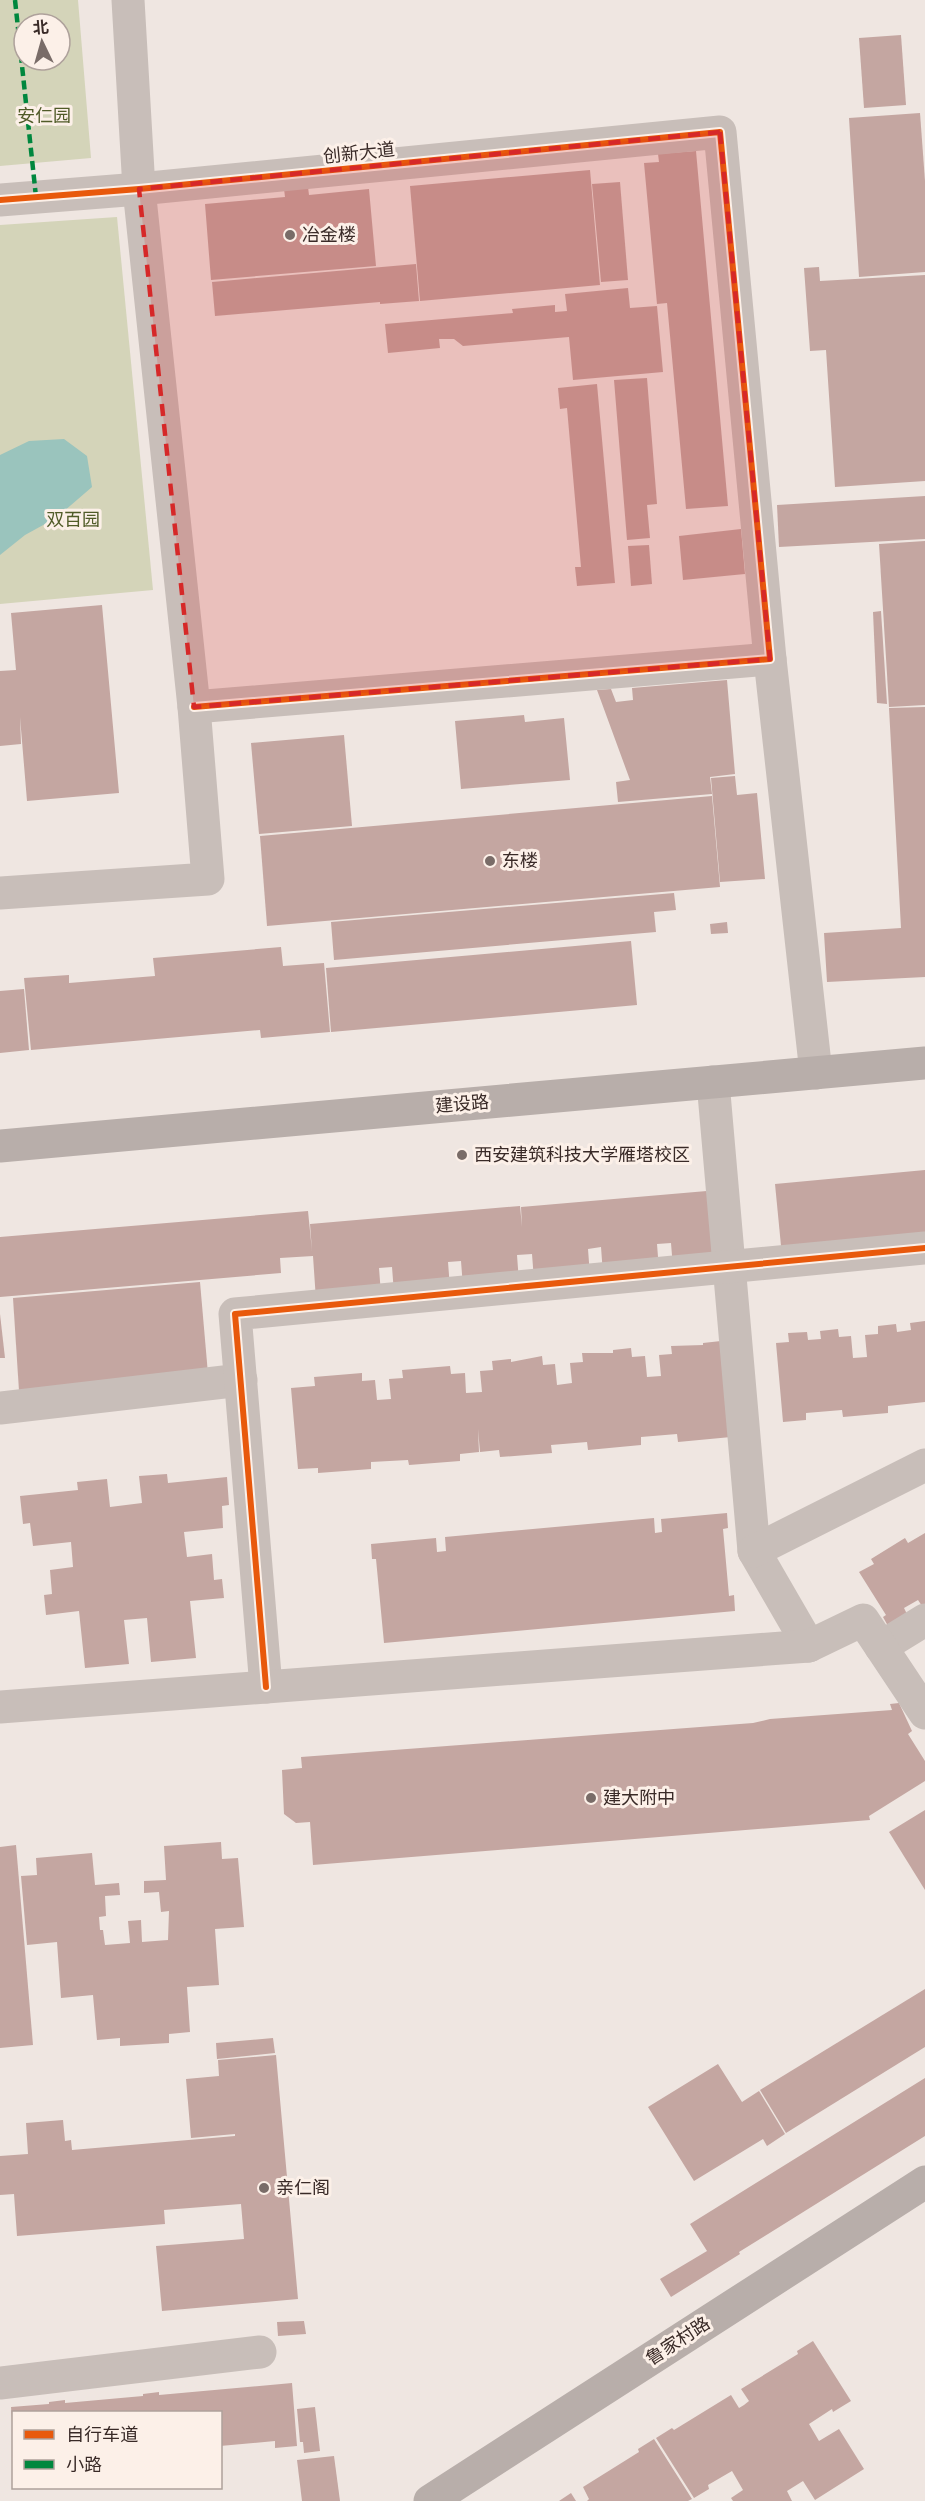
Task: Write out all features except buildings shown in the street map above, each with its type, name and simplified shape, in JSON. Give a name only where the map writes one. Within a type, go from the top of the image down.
[{"type":"street","points":[[0,893],[208,879],[194,707],[139,189],[128,0]]},
{"type":"street","name":"创新大道","points":[[0,200],[139,189],[720,132],[770,659]]},
{"type":"street","points":[[194,707],[770,659],[816,1073]]},
{"type":"street","name":"建设路","points":[[0,1146],[925,1064]]},
{"type":"street","points":[[713,1082],[754,1551],[809,1646]]},
{"type":"street","points":[[266,1687],[235,1314],[925,1248]]},
{"type":"street","points":[[0,1408],[241,1380]]},
{"type":"street","points":[[754,1551],[925,1465]]},
{"type":"street","points":[[0,1707],[809,1646],[863,1620],[925,1713]]},
{"type":"street","points":[[881,1647],[925,1620]]},
{"type":"street","name":"鲁家村路","points":[[430,2501],[925,2182]]},
{"type":"street","points":[[0,2384],[260,2352]]},
{"type":"highlighted area","points":[[720,132],[770,659],[194,707],[139,189]]},
{"type":"green space","name":"安仁园","points":[[0,0],[78,0],[91,158],[0,166]]},
{"type":"green space","name":"双百园","points":[[117,217],[153,590],[0,604],[0,225]]},
{"type":"water","points":[[64,439],[87,456],[92,487],[56,518],[25,535],[0,555],[0,455],[29,441]]},
{"type":"marked path","points":[[15,0],[36,197]]},
{"type":"cycle path","points":[[0,200],[139,189],[720,132],[770,659],[194,707]]},
{"type":"cycle path","points":[[266,1687],[235,1314],[925,1248]]},
{"type":"place","name":"冶金楼","points":[[290,235]]},
{"type":"place","name":"东楼","points":[[490,861]]},
{"type":"place","name":"西安建筑科技大学雁塔校区","points":[[462,1155]]},
{"type":"place","name":"建大附中","points":[[591,1798]]},
{"type":"place","name":"亲仁阁","points":[[264,2188]]}]
